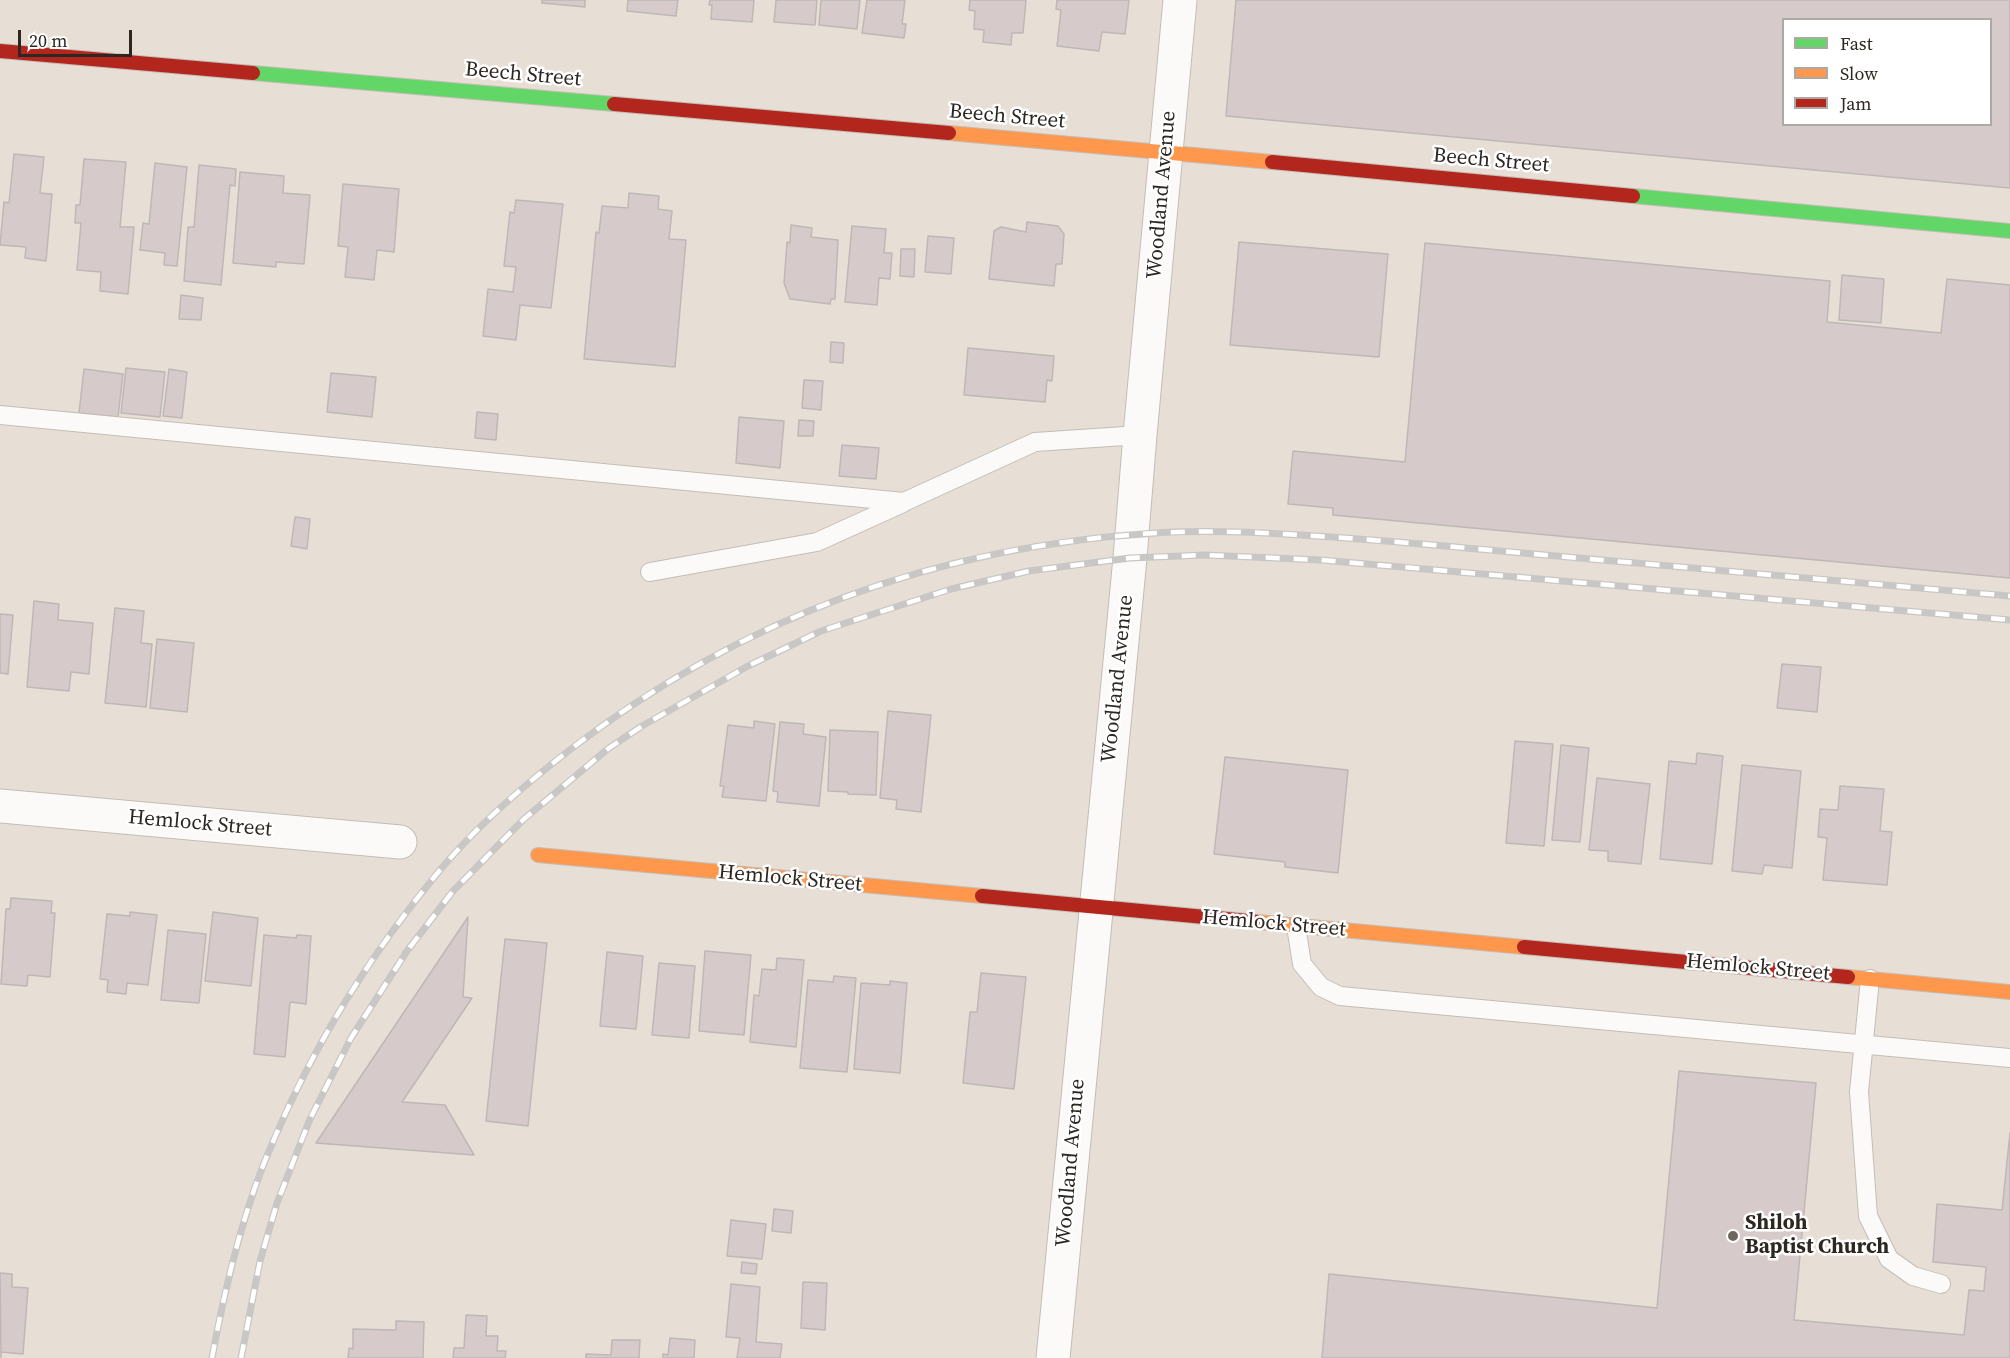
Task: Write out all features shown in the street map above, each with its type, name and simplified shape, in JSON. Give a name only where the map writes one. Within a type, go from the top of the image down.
[{"type":"street","name":"Woodland Avenue","points":[[1053,1358],[1130,558],[1180,0]]},
{"type":"street","name":"Beech Street","points":[[0,51],[1166,152],[2010,231]]},
{"type":"street","name":"Hemlock Street","points":[[0,806],[400,842]]},
{"type":"street","name":"Hemlock Street","points":[[538,855],[2010,992]]},
{"type":"lane","points":[[0,416],[904,502]]},
{"type":"lane","points":[[651,572],[817,542],[1035,441],[1140,435]]},
{"type":"lane","points":[[1296,926],[1302,964],[1321,987],[1340,996],[2010,1058]]},
{"type":"lane","points":[[1870,979],[1859,1092],[1868,1216],[1889,1259],[1912,1276],[1941,1284]]},
{"type":"building","points":[[542,0],[585,0],[585,7],[542,3]]},
{"type":"building","points":[[628,0],[678,0],[676,16],[627,11]]},
{"type":"building","points":[[710,0],[754,0],[752,22],[711,19]]},
{"type":"building","points":[[776,0],[817,0],[815,25],[774,22]]},
{"type":"building","points":[[821,0],[860,0],[857,29],[819,25]]},
{"type":"building","points":[[867,0],[905,0],[902,24],[906,24],[904,38],[862,33]]},
{"type":"building","points":[[970,0],[1026,0],[1023,33],[1012,33],[1011,45],[983,42],[984,30],[974,29],[975,11],[969,10]]},
{"type":"building","points":[[1057,0],[1129,0],[1125,34],[1102,32],[1099,51],[1057,46],[1061,10],[1056,9]]},
{"type":"building","points":[[1236,0],[2010,0],[2010,188],[1226,116]]},
{"type":"building","points":[[14,154],[44,157],[40,193],[52,194],[46,261],[25,258],[26,247],[0,245],[4,202],[9,203]]},
{"type":"building","points":[[84,159],[126,162],[120,227],[134,227],[128,294],[100,291],[101,272],[77,270],[81,223],[75,223],[76,205],[80,205]]},
{"type":"building","points":[[155,163],[187,167],[177,266],[164,265],[165,253],[140,250],[143,223],[149,224]]},
{"type":"building","points":[[199,165],[236,169],[235,186],[230,185],[221,285],[184,281],[188,227],[194,227]]},
{"type":"building","points":[[240,172],[284,176],[283,193],[310,195],[304,264],[276,262],[276,267],[233,263]]},
{"type":"building","points":[[343,184],[399,189],[394,252],[377,250],[374,280],[345,277],[348,247],[338,246]]},
{"type":"building","points":[[629,193],[659,196],[658,209],[672,211],[669,239],[686,240],[675,367],[584,359],[596,232],[599,233],[602,206],[628,208]]},
{"type":"building","points":[[516,200],[563,204],[551,308],[520,305],[516,340],[483,336],[488,289],[513,292],[516,267],[504,266],[510,212],[514,213]]},
{"type":"building","points":[[1027,222],[1058,226],[1064,234],[1062,264],[1056,264],[1054,286],[989,279],[994,231],[1001,227],[1026,232]]},
{"type":"building","points":[[791,225],[812,228],[811,237],[838,240],[835,299],[831,299],[830,304],[790,299],[784,283],[787,242],[790,243]]},
{"type":"building","points":[[852,226],[886,229],[884,253],[892,253],[890,279],[879,278],[877,305],[845,302]]},
{"type":"building","points":[[928,236],[954,238],[951,274],[925,272]]},
{"type":"building","points":[[1239,242],[1388,254],[1379,357],[1230,345]]},
{"type":"building","points":[[1425,243],[1830,281],[1827,322],[1941,333],[1947,279],[2010,285],[2010,578],[1333,515],[1333,508],[1288,504],[1293,451],[1405,462]]},
{"type":"building","points":[[901,249],[915,249],[914,277],[900,276]]},
{"type":"building","points":[[1842,275],[1884,279],[1881,323],[1839,320]]},
{"type":"building","points":[[181,295],[203,298],[201,320],[179,319]]},
{"type":"building","points":[[831,342],[844,343],[843,363],[830,362]]},
{"type":"building","points":[[968,348],[1054,356],[1052,381],[1047,380],[1045,402],[964,395]]},
{"type":"building","points":[[126,368],[165,372],[160,417],[121,413]]},
{"type":"building","points":[[84,369],[123,374],[118,417],[79,413]]},
{"type":"building","points":[[169,369],[187,372],[182,418],[163,416]]},
{"type":"building","points":[[331,373],[376,377],[372,417],[327,412]]},
{"type":"building","points":[[804,380],[823,381],[821,410],[802,408]]},
{"type":"building","points":[[477,412],[498,414],[496,440],[475,438]]},
{"type":"building","points":[[739,417],[784,421],[780,468],[736,463]]},
{"type":"building","points":[[799,420],[814,421],[813,436],[798,436]]},
{"type":"building","points":[[842,445],[879,448],[876,479],[839,476]]},
{"type":"building","points":[[295,517],[310,519],[307,549],[291,546]]},
{"type":"building","points":[[34,601],[59,604],[58,620],[93,623],[89,674],[71,672],[69,691],[27,687]]},
{"type":"building","points":[[115,608],[144,611],[141,643],[152,644],[146,707],[105,703]]},
{"type":"building","points":[[0,614],[13,615],[8,674],[0,673]]},
{"type":"building","points":[[157,639],[194,643],[187,712],[150,708]]},
{"type":"building","points":[[1782,664],[1821,667],[1817,712],[1777,708]]},
{"type":"building","points":[[888,711],[931,715],[921,812],[896,809],[897,800],[880,798]]},
{"type":"building","points":[[754,721],[775,724],[766,801],[722,797],[724,786],[720,786],[728,725],[754,728]]},
{"type":"building","points":[[780,722],[804,724],[803,734],[826,737],[819,806],[777,802],[778,792],[773,791]]},
{"type":"building","points":[[830,730],[878,732],[876,795],[828,791]]},
{"type":"building","points":[[1515,741],[1553,744],[1544,846],[1506,843]]},
{"type":"building","points":[[1561,745],[1589,748],[1580,842],[1552,840]]},
{"type":"building","points":[[1697,753],[1723,756],[1712,864],[1660,859],[1669,761],[1696,764]]},
{"type":"building","points":[[1225,757],[1348,770],[1338,873],[1285,867],[1285,862],[1214,854]]},
{"type":"building","points":[[1742,765],[1801,771],[1792,868],[1764,865],[1762,874],[1732,871]]},
{"type":"building","points":[[1597,778],[1650,784],[1641,864],[1608,861],[1608,851],[1589,850]]},
{"type":"building","points":[[1840,786],[1884,789],[1880,831],[1892,832],[1887,885],[1823,880],[1827,838],[1818,837],[1820,809],[1838,810]]},
{"type":"building","points":[[11,898],[52,901],[51,913],[55,913],[50,977],[28,975],[27,986],[1,984],[6,909],[10,909]]},
{"type":"building","points":[[130,912],[157,915],[148,985],[127,983],[126,994],[107,992],[108,980],[100,979],[107,914],[130,916]]},
{"type":"building","points":[[213,912],[258,918],[251,986],[205,981]]},
{"type":"building","points":[[468,917],[463,997],[472,998],[402,1102],[445,1105],[474,1155],[316,1143]]},
{"type":"building","points":[[168,930],[206,934],[199,1003],[161,1000]]},
{"type":"building","points":[[264,935],[296,938],[297,935],[311,936],[306,1004],[290,1002],[285,1057],[254,1054]]},
{"type":"building","points":[[505,939],[547,943],[528,1126],[486,1121]]},
{"type":"building","points":[[705,951],[751,955],[744,1035],[699,1031]]},
{"type":"building","points":[[607,952],[643,956],[636,1029],[600,1026]]},
{"type":"building","points":[[777,958],[804,960],[796,1047],[750,1042],[754,995],[759,996],[762,969],[776,970]]},
{"type":"building","points":[[659,963],[695,966],[689,1038],[652,1035]]},
{"type":"building","points":[[981,973],[1026,977],[1014,1089],[963,1083],[970,1012],[977,1012]]},
{"type":"building","points":[[834,976],[856,978],[847,1072],[800,1068],[808,980],[833,982]]},
{"type":"building","points":[[890,981],[907,983],[900,1073],[854,1069],[861,983],[890,985]]},
{"type":"building","name":"Shiloh Baptist Church","points":[[1679,1071],[1816,1083],[1794,1320],[1964,1335],[1969,1290],[1984,1291],[1986,1267],[1933,1262],[1937,1204],[2002,1210],[2010,1133],[2010,1358],[1322,1358],[1329,1274],[1657,1308]]},
{"type":"building","points":[[774,1209],[793,1211],[791,1233],[772,1231]]},
{"type":"building","points":[[731,1220],[766,1224],[762,1259],[727,1256]]},
{"type":"building","points":[[742,1262],[757,1264],[756,1274],[741,1273]]},
{"type":"building","points":[[0,1273],[12,1274],[12,1287],[28,1288],[23,1354],[1,1352],[1,1358]]},
{"type":"building","points":[[803,1282],[827,1283],[825,1330],[801,1328]]},
{"type":"building","points":[[731,1284],[760,1287],[756,1342],[782,1344],[780,1358],[737,1358],[740,1338],[726,1337]]},
{"type":"building","points":[[466,1315],[487,1316],[486,1336],[498,1336],[497,1351],[506,1351],[505,1358],[453,1358],[454,1348],[464,1348]]},
{"type":"building","points":[[396,1321],[424,1322],[423,1358],[348,1358],[349,1348],[353,1349],[353,1329],[396,1330]]},
{"type":"building","points":[[670,1338],[695,1340],[694,1358],[663,1358],[663,1354],[668,1355]]},
{"type":"building","points":[[612,1340],[640,1340],[639,1358],[586,1358],[586,1354],[611,1355]]},
{"type":"railway","points":[[212,1358],[229,1276],[252,1195],[288,1107],[325,1035],[346,1001],[415,902],[440,870],[486,821],[571,749],[637,702],[704,661],[774,626],[847,596],[921,572],[997,554],[1076,541],[1192,532],[1264,533],[1375,540],[2010,596]]},
{"type":"railway","points":[[241,1358],[260,1261],[277,1203],[310,1119],[351,1038],[407,951],[453,891],[524,819],[609,748],[642,726],[748,666],[821,631],[951,589],[1029,571],[1130,558],[1205,555],[1321,560],[2010,620]]},
{"type":"traffic: fast","points":[[253,73],[614,104]]},
{"type":"traffic: fast","points":[[1633,196],[2010,231]]},
{"type":"traffic: slow","points":[[949,133],[1272,162]]},
{"type":"traffic: slow","points":[[538,855],[982,896]]},
{"type":"traffic: slow","points":[[1258,922],[1524,947]]},
{"type":"traffic: slow","points":[[1848,977],[2010,992]]},
{"type":"traffic: jam","points":[[0,51],[253,73]]},
{"type":"traffic: jam","points":[[614,104],[949,133]]},
{"type":"traffic: jam","points":[[1272,162],[1633,196]]},
{"type":"traffic: jam","points":[[982,896],[1258,922]]},
{"type":"traffic: jam","points":[[1524,947],[1848,977]]},
{"type":"place","name":"Shiloh Baptist Church","points":[[1733,1236]]}]
